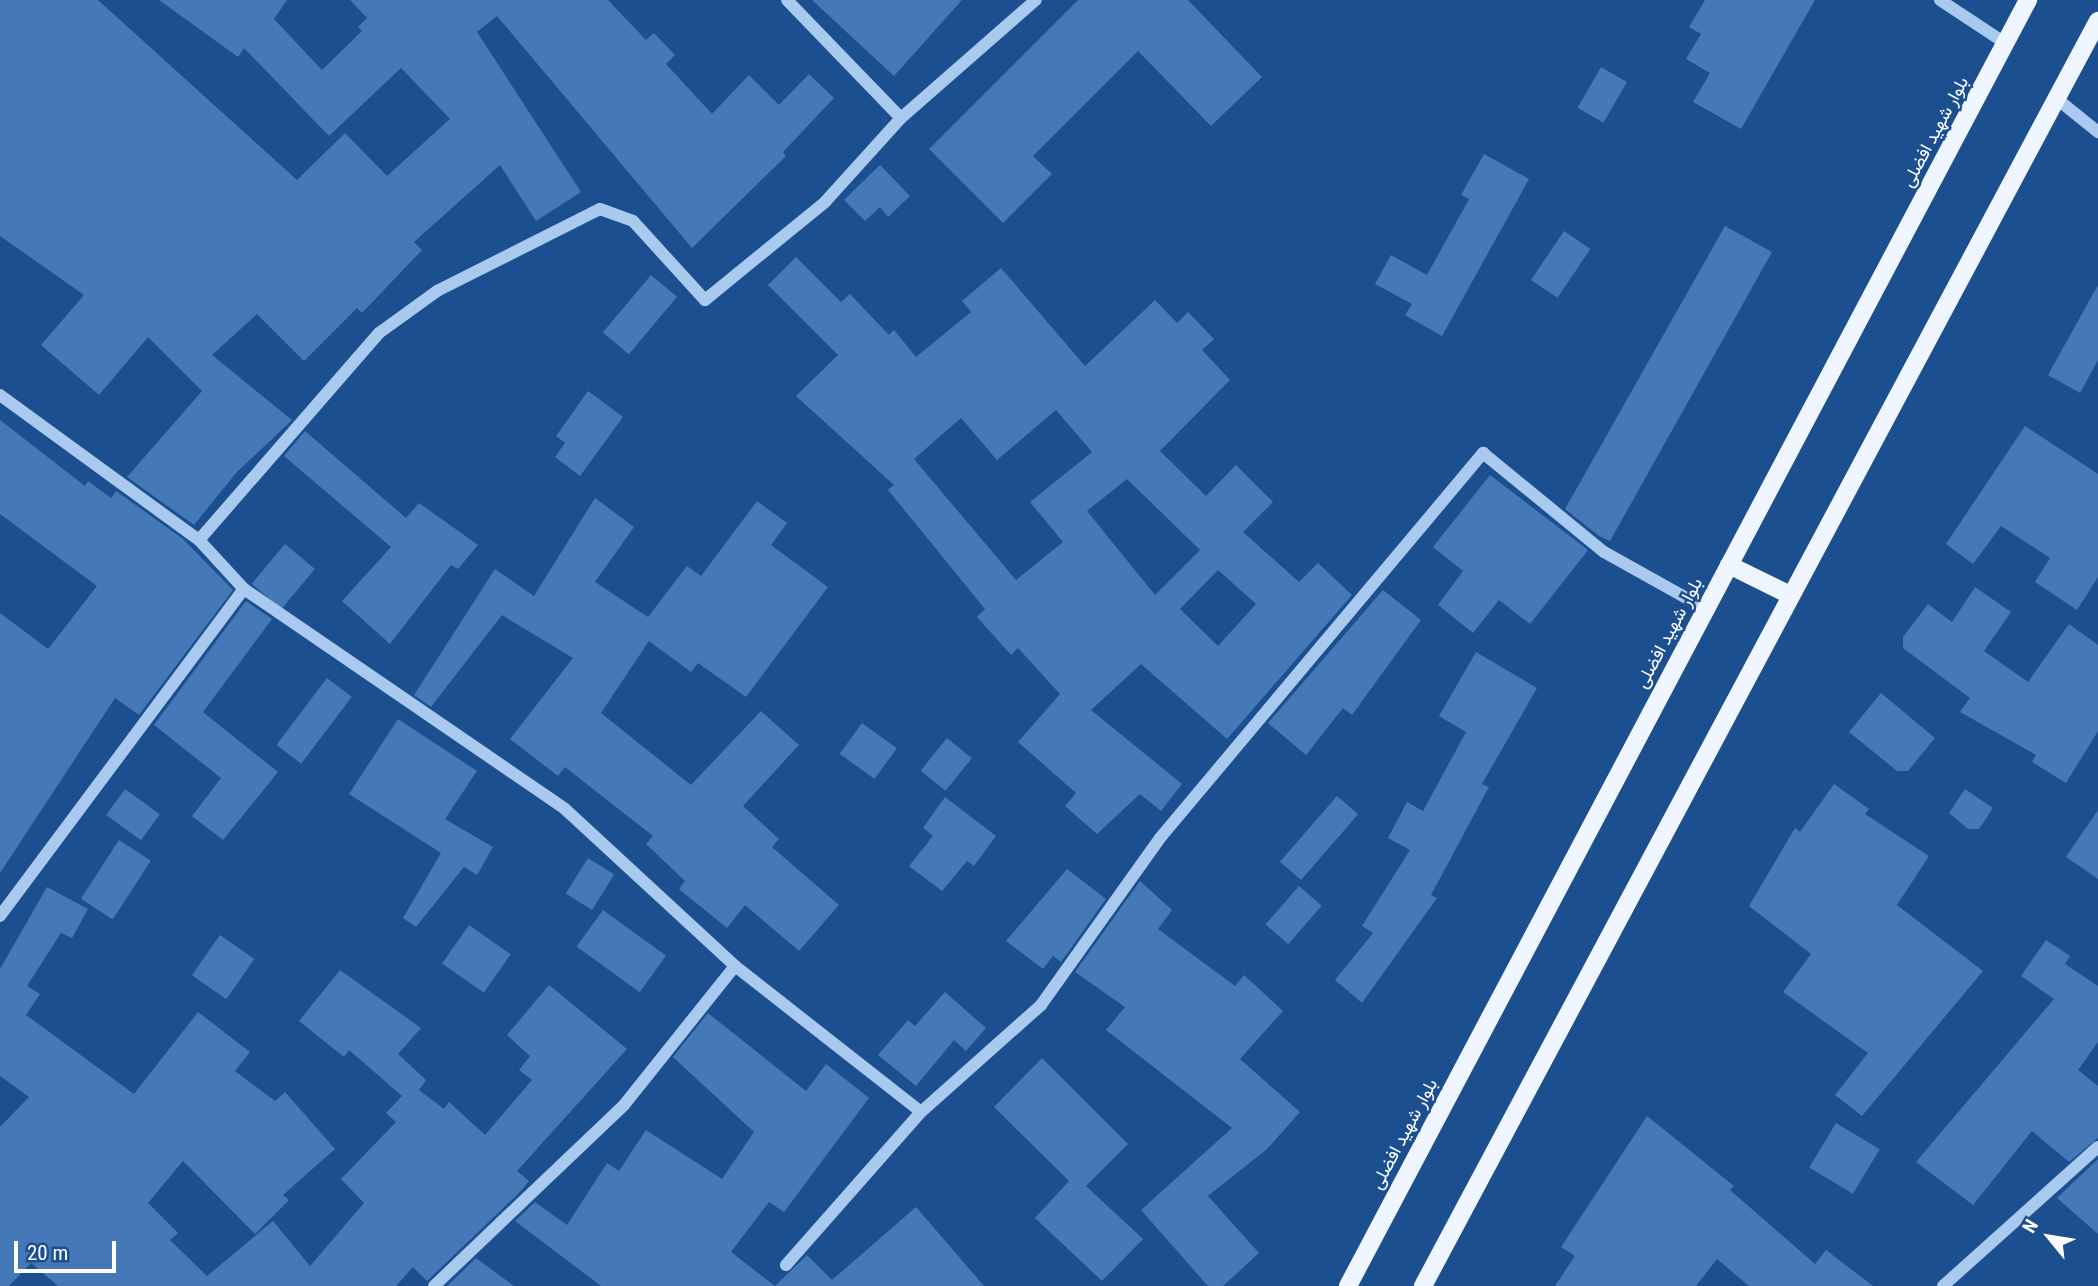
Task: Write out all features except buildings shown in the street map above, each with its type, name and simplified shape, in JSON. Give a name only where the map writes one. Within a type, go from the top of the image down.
[{"type":"main road","name":"بلوار شهید افضلی","points":[[1348,1286],[2028,0]]},
{"type":"main road","points":[[1423,1286],[1788,594],[2098,21]]},
{"type":"main road","points":[[1729,565],[1788,594]]},
{"type":"street","points":[[787,0],[901,118]]},
{"type":"street","points":[[199,540],[379,333],[437,291],[600,209],[633,221],[705,300],[825,202],[901,118],[1037,0]]},
{"type":"street","points":[[1940,0],[2006,43]]},
{"type":"street","points":[[2057,99],[2098,132]]},
{"type":"street","points":[[0,395],[199,540],[244,589],[565,809],[735,966],[921,1112]]},
{"type":"street","points":[[786,1265],[921,1112],[1041,1005],[1160,838],[1483,453],[1604,552],[1706,609]]},
{"type":"street","points":[[0,916],[244,589]]},
{"type":"street","points":[[434,1286],[624,1105],[735,966]]},
{"type":"street","points":[[1943,1286],[2098,1147]]}]
